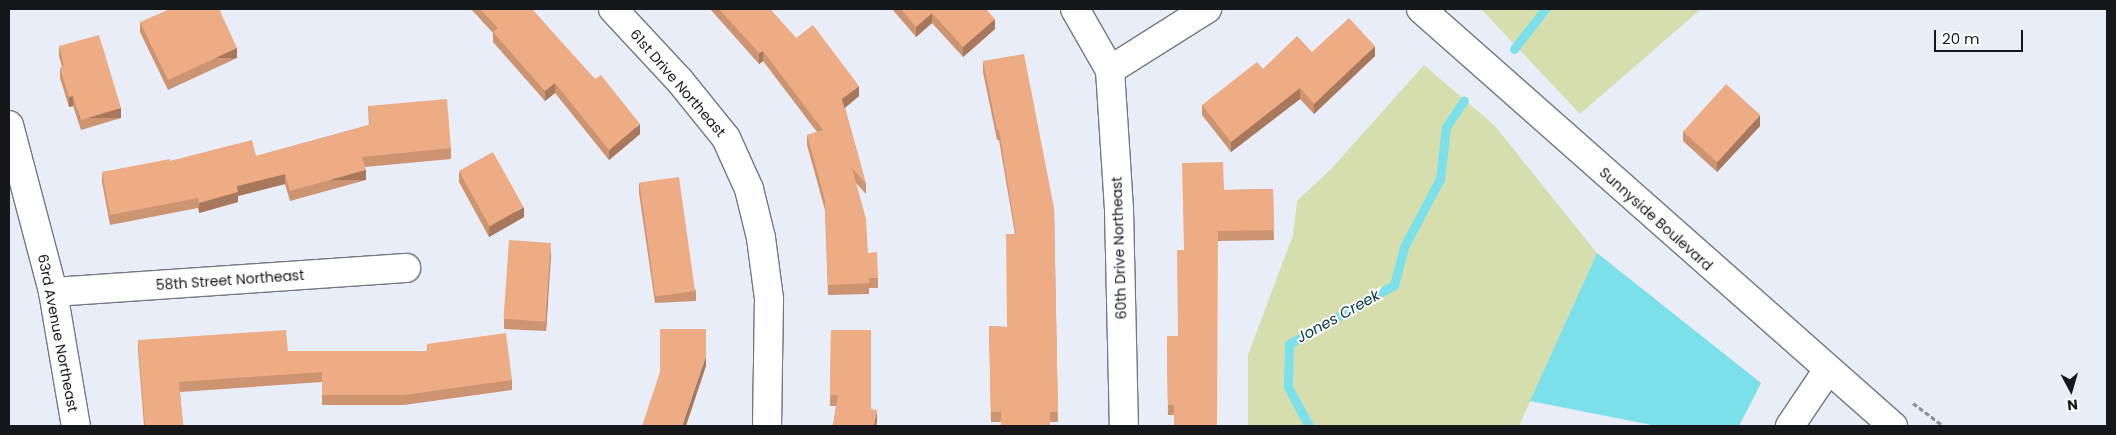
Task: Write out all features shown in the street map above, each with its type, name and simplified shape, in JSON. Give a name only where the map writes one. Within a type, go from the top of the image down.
[{"type":"street","name":"61st Drive Northeast","points":[[613,9],[680,81],[726,138],[749,189],[761,238],[769,299],[767,426]]},
{"type":"street","name":"60th Drive Northeast","points":[[1074,9],[1110,70],[1119,210],[1124,426]]},
{"type":"street","points":[[1110,70],[1207,9]]},
{"type":"street","name":"Sunnyside Boulevard","points":[[1421,9],[1827,371],[1893,426]]},
{"type":"street","name":"63rd Avenue Northeast","points":[[9,125],[53,292],[76,426]]},
{"type":"street","name":"58th Street Northeast","points":[[53,292],[406,268]]},
{"type":"street","points":[[1790,426],[1827,371]]},
{"type":"green space","points":[[1481,9],[1701,9],[1580,114]]},
{"type":"green space","points":[[1424,65],[1494,125],[1597,253],[1519,426],[1248,426],[1248,355],[1293,235],[1297,201],[1332,168]]},
{"type":"water","points":[[1597,253],[1761,383],[1739,426],[1657,426],[1530,401]]},
{"type":"building","points":[[170,9],[219,9],[237,48],[168,80],[140,22]]},
{"type":"building","points":[[480,9],[532,9],[595,79],[601,75],[640,124],[609,150],[555,83],[545,91],[493,32],[498,28]]},
{"type":"building","points":[[719,9],[770,9],[796,38],[813,25],[859,86],[842,99],[866,184],[852,168],[866,219],[868,253],[877,252],[878,278],[869,278],[869,283],[828,285],[825,200],[807,135],[823,130],[763,51],[759,53]]},
{"type":"building","points":[[901,9],[986,9],[995,19],[963,47],[932,13],[916,27]]},
{"type":"building","points":[[1349,18],[1375,46],[1314,104],[1300,88],[1231,142],[1202,105],[1257,62],[1263,69],[1297,36],[1312,52]]},
{"type":"building","points":[[99,35],[121,108],[81,120],[73,96],[69,97],[60,68],[64,66],[59,46]]},
{"type":"building","points":[[1024,54],[1054,208],[1058,412],[1050,412],[1050,426],[1001,426],[1001,412],[991,412],[989,326],[1007,327],[1006,234],[1016,234],[999,130],[997,130],[983,61]]},
{"type":"building","points":[[1726,84],[1760,115],[1717,162],[1683,132]]},
{"type":"building","points":[[447,99],[451,148],[362,157],[366,170],[290,191],[285,174],[237,186],[238,192],[199,203],[198,198],[110,215],[102,172],[170,159],[170,161],[252,140],[256,156],[370,125],[368,106]]},
{"type":"building","points":[[493,152],[524,207],[489,226],[459,171]]},
{"type":"building","points":[[1223,162],[1224,190],[1273,189],[1274,230],[1218,231],[1217,426],[1174,426],[1174,405],[1168,405],[1167,336],[1178,336],[1177,250],[1184,250],[1182,163]]},
{"type":"building","points":[[679,177],[695,291],[655,296],[639,183]]},
{"type":"building","points":[[509,240],[551,243],[545,322],[503,319]]},
{"type":"building","points":[[660,329],[706,329],[706,356],[682,426],[642,426],[660,372]]},
{"type":"building","points":[[286,330],[288,351],[428,351],[427,344],[506,333],[512,380],[404,395],[322,395],[322,372],[179,382],[183,426],[145,426],[138,340]]},
{"type":"building","points":[[831,330],[871,330],[871,409],[877,410],[874,426],[833,426],[838,395],[830,395]]},
{"type":"waterway","name":"Jones Creek","points":[[1514,49],[1545,9]]},
{"type":"waterway","name":"Jones Creek","points":[[1309,426],[1288,387],[1289,344],[1394,285],[1404,247],[1440,179],[1446,127],[1464,100]]}]
